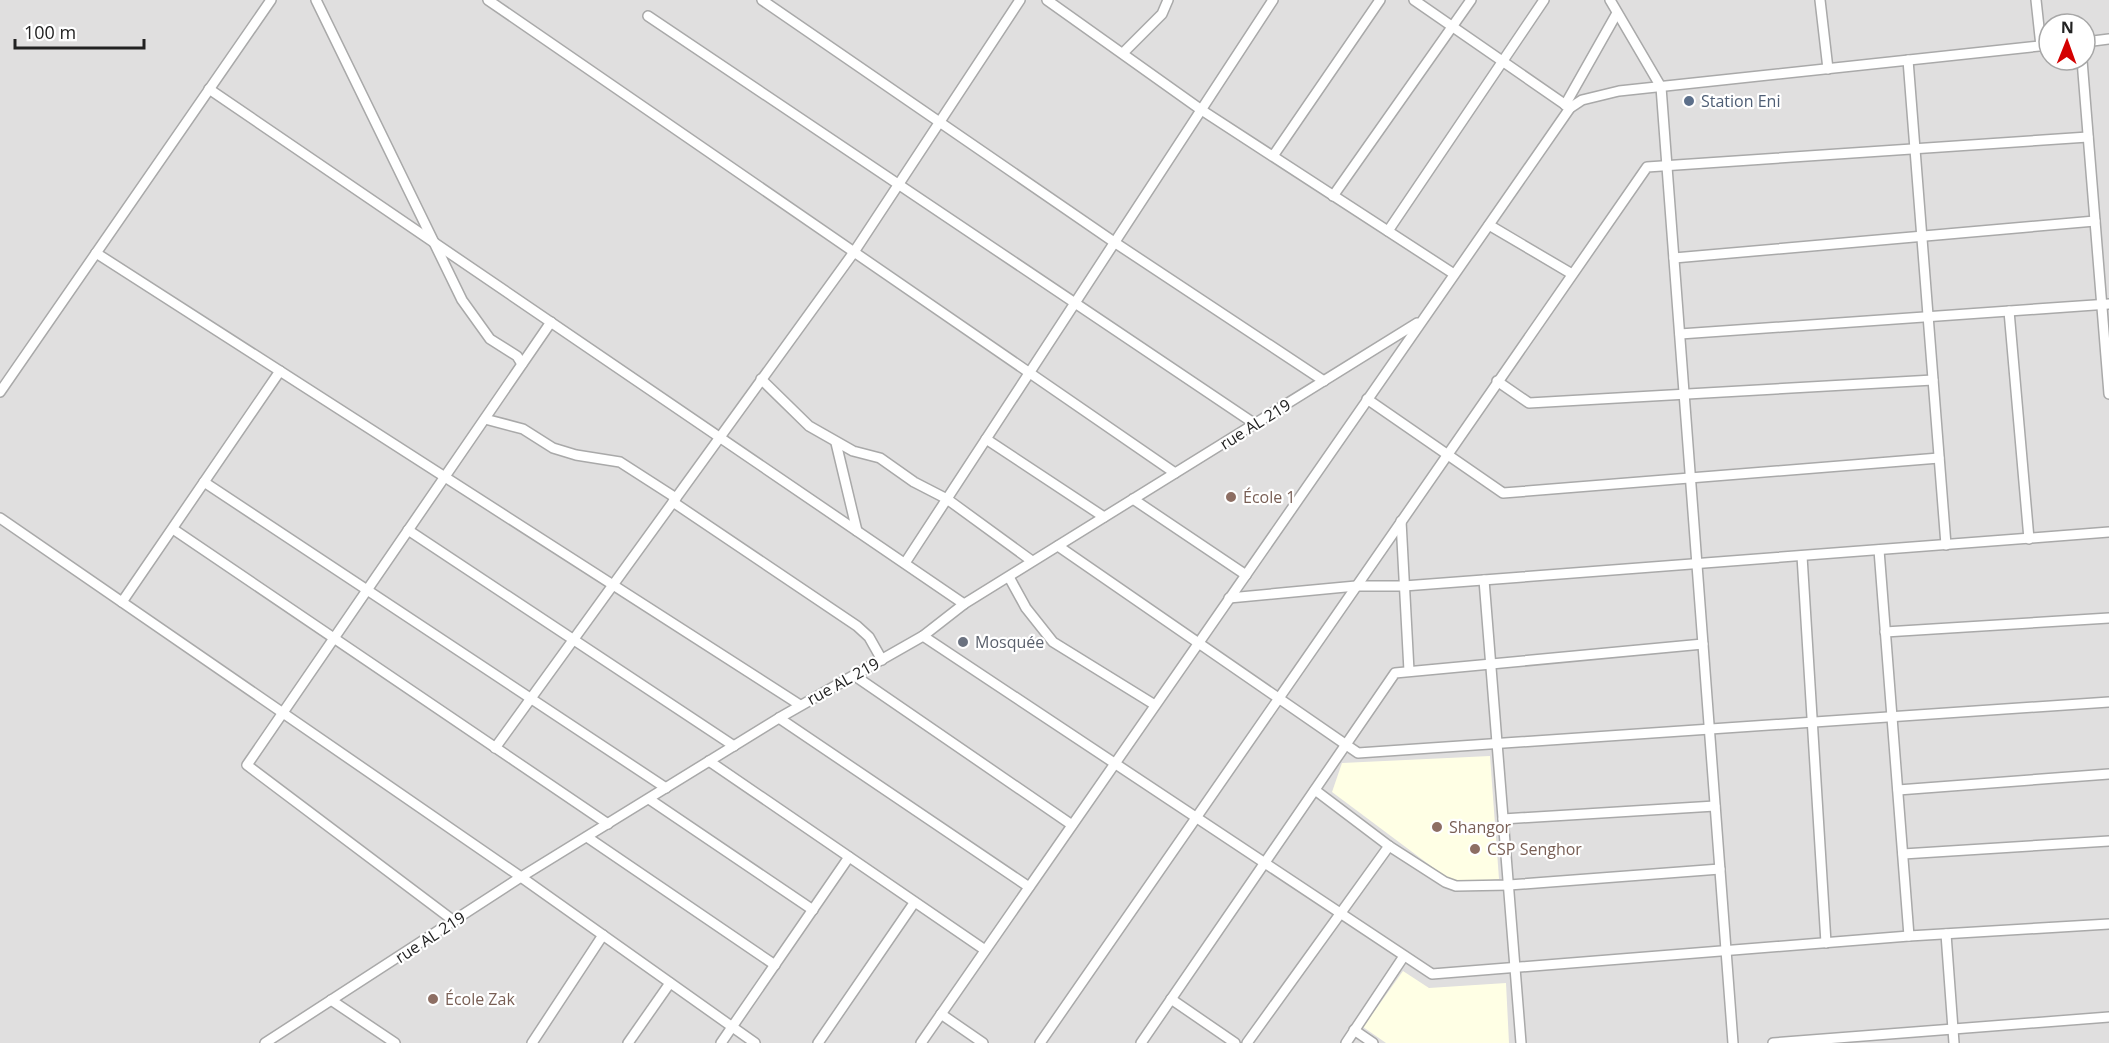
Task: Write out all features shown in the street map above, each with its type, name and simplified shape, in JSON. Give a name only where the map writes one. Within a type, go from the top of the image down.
[{"type":"street","points":[[0,392],[271,0]]},
{"type":"street","points":[[316,0],[433,242],[476,323],[490,339],[518,357],[522,364]]},
{"type":"street","points":[[488,0],[1175,473]]},
{"type":"street","points":[[762,0],[1114,242],[1324,381]]},
{"type":"street","points":[[495,748],[854,252],[1020,0]]},
{"type":"street","points":[[1047,0],[1200,109],[1454,274]]},
{"type":"street","points":[[1123,54],[1162,15],[1168,0]]},
{"type":"street","points":[[905,564],[1273,0]]},
{"type":"street","points":[[1273,156],[1380,0]]},
{"type":"street","points":[[1414,0],[1567,107]]},
{"type":"street","points":[[1333,195],[1471,0]]},
{"type":"street","points":[[1389,231],[1544,0]]},
{"type":"street","points":[[1610,0],[1661,87],[1733,1043]]},
{"type":"street","points":[[1820,0],[1828,69]]},
{"type":"street","points":[[921,1043],[1489,225],[1567,107],[1617,13]]},
{"type":"street","points":[[648,16],[1255,424]]},
{"type":"street","points":[[1567,107],[1582,100],[1619,91],[2037,47]]},
{"type":"street","points":[[1908,60],[1946,545]]},
{"type":"street","points":[[2083,72],[2095,221],[2105,304],[2109,394]]},
{"type":"street","points":[[209,89],[964,604]]},
{"type":"street","points":[[1040,1043],[1647,167],[2088,137]]},
{"type":"street","points":[[1674,258],[2095,221]]},
{"type":"street","points":[[1489,225],[1572,274]]},
{"type":"street","points":[[96,253],[800,705]]},
{"type":"street","points":[[1680,334],[2105,304]]},
{"type":"street","points":[[2010,311],[2029,538]]},
{"type":"street","name":"rue AL 219","points":[[265,1043],[278,1040],[331,1000],[587,837],[778,718],[923,636],[964,604],[1032,561],[1422,321]]},
{"type":"street","points":[[454,921],[247,765],[551,322]]},
{"type":"street","points":[[122,602],[280,371]]},
{"type":"street","points":[[761,379],[809,426],[853,451],[880,458],[914,482],[947,499],[1032,561]]},
{"type":"street","points":[[1497,381],[1529,403],[1933,380]]},
{"type":"street","points":[[1367,399],[1503,493],[1939,458]]},
{"type":"street","points":[[485,419],[523,429],[553,448],[576,455],[620,462],[857,626],[869,637],[882,660]]},
{"type":"street","points":[[986,439],[1104,518]]},
{"type":"street","points":[[836,443],[857,531]]},
{"type":"street","points":[[204,482],[666,788]]},
{"type":"street","points":[[1133,499],[1246,575]]},
{"type":"street","points":[[0,518],[522,878],[755,1043]]},
{"type":"street","points":[[1401,521],[1409,671]]},
{"type":"street","points":[[172,528],[608,824]]},
{"type":"street","points":[[408,530],[734,746]]},
{"type":"street","points":[[1230,598],[1356,586],[1404,586],[2109,532]]},
{"type":"street","points":[[1058,546],[1358,753],[2109,702]]},
{"type":"street","points":[[1879,550],[1909,936]]},
{"type":"street","points":[[1802,556],[1826,943]]},
{"type":"street","points":[[1009,577],[1026,608],[1053,642],[1155,705]]},
{"type":"street","points":[[1484,580],[1521,1043]]},
{"type":"street","points":[[1885,632],[2109,618]]},
{"type":"street","points":[[923,636],[1432,975],[1909,936],[2109,924]]},
{"type":"street","points":[[1141,1043],[1395,673],[1703,644]]},
{"type":"street","points":[[855,676],[1072,825]]},
{"type":"street","points":[[778,718],[1029,887]]},
{"type":"street","points":[[709,761],[985,950]]},
{"type":"street","points":[[1898,790],[2109,774]]},
{"type":"street","points":[[1315,790],[1389,846],[1450,884],[1509,885],[1720,869]]},
{"type":"street","points":[[649,799],[813,910]]},
{"type":"street","points":[[1503,819],[1715,806]]},
{"type":"street","points":[[587,837],[775,965]]},
{"type":"street","points":[[1903,854],[2109,840]]},
{"type":"street","points":[[1247,1043],[1389,846]]},
{"type":"street","points":[[721,1043],[849,857]]},
{"type":"street","points":[[818,1043],[914,903]]},
{"type":"street","points":[[1946,934],[1954,1043]]},
{"type":"street","points":[[532,1043],[603,935]]},
{"type":"street","points":[[1346,1043],[1404,956]]},
{"type":"street","points":[[628,1043],[670,983]]},
{"type":"street","points":[[1171,999],[1235,1043]]},
{"type":"street","points":[[331,1000],[395,1043]]},
{"type":"street","points":[[941,1014],[982,1043]]},
{"type":"street","points":[[1773,1043],[2109,1017]]},
{"type":"street","points":[[1354,1030],[1373,1043]]},
{"type":"shaded area","points":[[0,0],[2109,0],[2109,1043],[0,1043]]},
{"type":"shaded area","name":"Shangor","points":[[1490,756],[1499,879],[1455,884],[1332,792],[1342,763]]},
{"type":"shaded area","points":[[1403,971],[1429,988],[1506,983],[1509,1043],[1386,1043],[1363,1027]]},
{"type":"place","name":"Station Eni","points":[[1689,101]]},
{"type":"place","name":"École 1","points":[[1231,497]]},
{"type":"place","name":"Mosquée","points":[[963,642]]},
{"type":"place","name":"Shangor","points":[[1437,827]]},
{"type":"place","name":"CSP Senghor","points":[[1475,849]]},
{"type":"place","name":"École Zak","points":[[433,999]]}]
